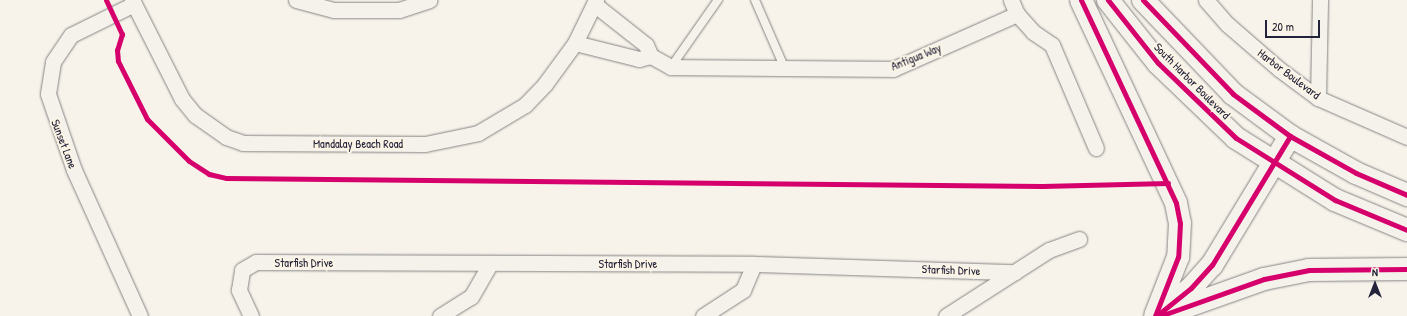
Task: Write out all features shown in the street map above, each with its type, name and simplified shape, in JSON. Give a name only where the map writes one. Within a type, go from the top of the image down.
[{"type":"main road","points":[[1081,0],[1176,203],[1180,223],[1178,257],[1156,316]]},
{"type":"main road","name":"South Harbor Boulevard","points":[[1108,0],[1158,63],[1193,99],[1236,138],[1274,164],[1336,200],[1407,230]]},
{"type":"main road","name":"South Harbor Boulevard","points":[[1143,0],[1233,94],[1290,136],[1356,173],[1407,195]]},
{"type":"main road","points":[[1156,316],[1190,288],[1212,265],[1290,136]]},
{"type":"main road","points":[[1160,316],[1279,276],[1309,270],[1407,269]]},
{"type":"street","points":[[296,0],[334,10],[399,10],[429,0]]},
{"type":"street","name":"Harbor Boulevard","points":[[1206,0],[1227,24],[1279,69],[1318,98],[1384,130],[1407,137]]},
{"type":"street","points":[[1318,98],[1320,0]]},
{"type":"street","name":"Mandalay Beach Road","points":[[133,2],[182,99],[195,115],[211,129],[243,143],[425,144],[450,141],[495,124],[525,105],[545,84],[575,43],[595,2]]},
{"type":"street","name":"Sunset Lane","points":[[133,2],[71,35],[53,62],[48,94],[74,170],[140,316]]},
{"type":"street","points":[[595,2],[646,45],[652,56],[670,67]]},
{"type":"street","name":"Antigua Way","points":[[670,67],[893,69],[1014,7],[1033,32],[1052,45],[1096,148]]},
{"type":"street","points":[[624,55],[635,36]]},
{"type":"street","points":[[575,43],[639,59],[652,56]]},
{"type":"street","points":[[946,316],[1049,250],[1079,239]]},
{"type":"street","name":"Starfish Drive","points":[[251,316],[239,290],[242,270],[256,262],[754,264],[1015,272]]},
{"type":"street","points":[[440,316],[470,297],[490,264]]},
{"type":"street","points":[[703,316],[743,290],[754,264]]},
{"type":"lane","points":[[670,67],[718,0]]},
{"type":"lane","points":[[755,0],[785,69]]},
{"type":"cycle path","points":[[106,0],[122,34],[117,50],[118,61],[147,119],[189,161],[209,174],[226,178],[1042,186],[1168,183]]},
{"type":"cycle path","points":[[1081,0],[1176,203],[1180,223],[1178,257],[1155,316]]},
{"type":"cycle path","points":[[1108,0],[1158,63],[1236,138],[1335,200],[1407,230]]},
{"type":"cycle path","points":[[1143,0],[1233,94],[1290,136],[1356,173],[1407,195]]},
{"type":"cycle path","points":[[1160,313],[1191,288],[1212,265],[1290,136]]},
{"type":"cycle path","points":[[1160,316],[1264,279],[1309,270],[1407,269]]}]
